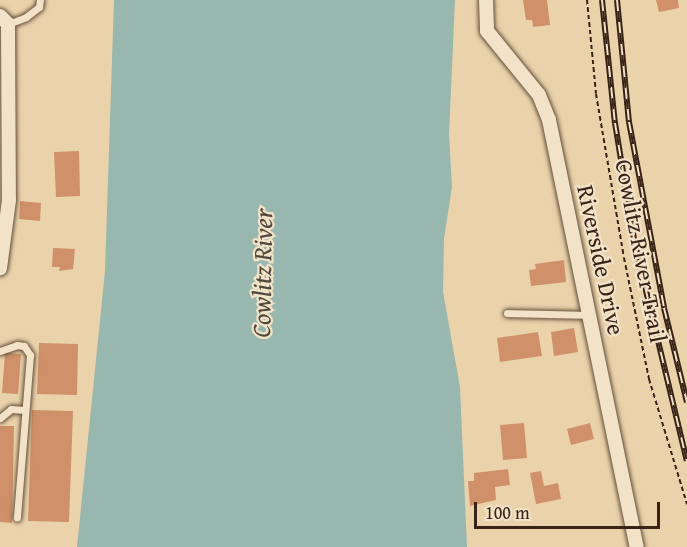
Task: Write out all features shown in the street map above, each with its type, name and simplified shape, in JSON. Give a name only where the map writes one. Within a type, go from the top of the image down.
[{"type":"street","name":"Riverside Drive","points":[[486,0],[487,31],[539,95],[549,120],[637,547]]},
{"type":"street","points":[[0,268],[9,200],[4,20]]},
{"type":"lane","points":[[4,20],[26,17],[39,7],[40,0]]},
{"type":"lane","points":[[507,313],[589,315]]},
{"type":"lane","points":[[0,351],[17,345],[28,349],[17,517]]},
{"type":"lane","points":[[0,418],[11,409],[25,410]]},
{"type":"path","name":"Cowlitz River Trail","points":[[587,0],[596,94],[624,258],[649,379],[687,504]]},
{"type":"water","name":"Cowlitz River","points":[[114,0],[455,0],[449,134],[452,187],[444,239],[443,292],[460,387],[467,547],[77,547],[105,271]]},
{"type":"building","points":[[523,0],[547,0],[550,25],[533,27],[532,20],[526,20]]},
{"type":"building","points":[[656,0],[678,0],[679,8],[659,12]]},
{"type":"building","points":[[79,151],[80,196],[56,197],[54,152]]},
{"type":"building","points":[[20,201],[41,203],[40,221],[19,219]]},
{"type":"building","points":[[53,248],[75,249],[73,269],[59,271],[60,267],[52,267]]},
{"type":"building","points":[[564,260],[566,282],[531,286],[529,270],[536,269],[535,264]]},
{"type":"building","points":[[574,328],[578,352],[554,356],[551,332]]},
{"type":"building","points":[[538,332],[542,356],[500,362],[497,338]]},
{"type":"building","points":[[39,343],[78,344],[77,395],[37,394]]},
{"type":"building","points":[[5,353],[21,354],[18,394],[2,393]]},
{"type":"building","points":[[32,410],[73,411],[69,522],[28,521]]},
{"type":"building","points":[[524,423],[527,458],[503,460],[500,425]]},
{"type":"building","points":[[590,423],[594,439],[571,445],[567,429]]},
{"type":"building","points":[[0,426],[14,426],[12,523],[0,522]]},
{"type":"building","points":[[508,469],[510,485],[495,487],[496,500],[470,506],[468,481],[474,481],[474,473]]},
{"type":"building","points":[[541,471],[544,486],[558,483],[561,499],[536,504],[530,473]]},
{"type":"railway","points":[[602,0],[615,123],[635,245],[687,461]]},
{"type":"railway","points":[[617,0],[629,122],[664,308],[687,402]]}]
